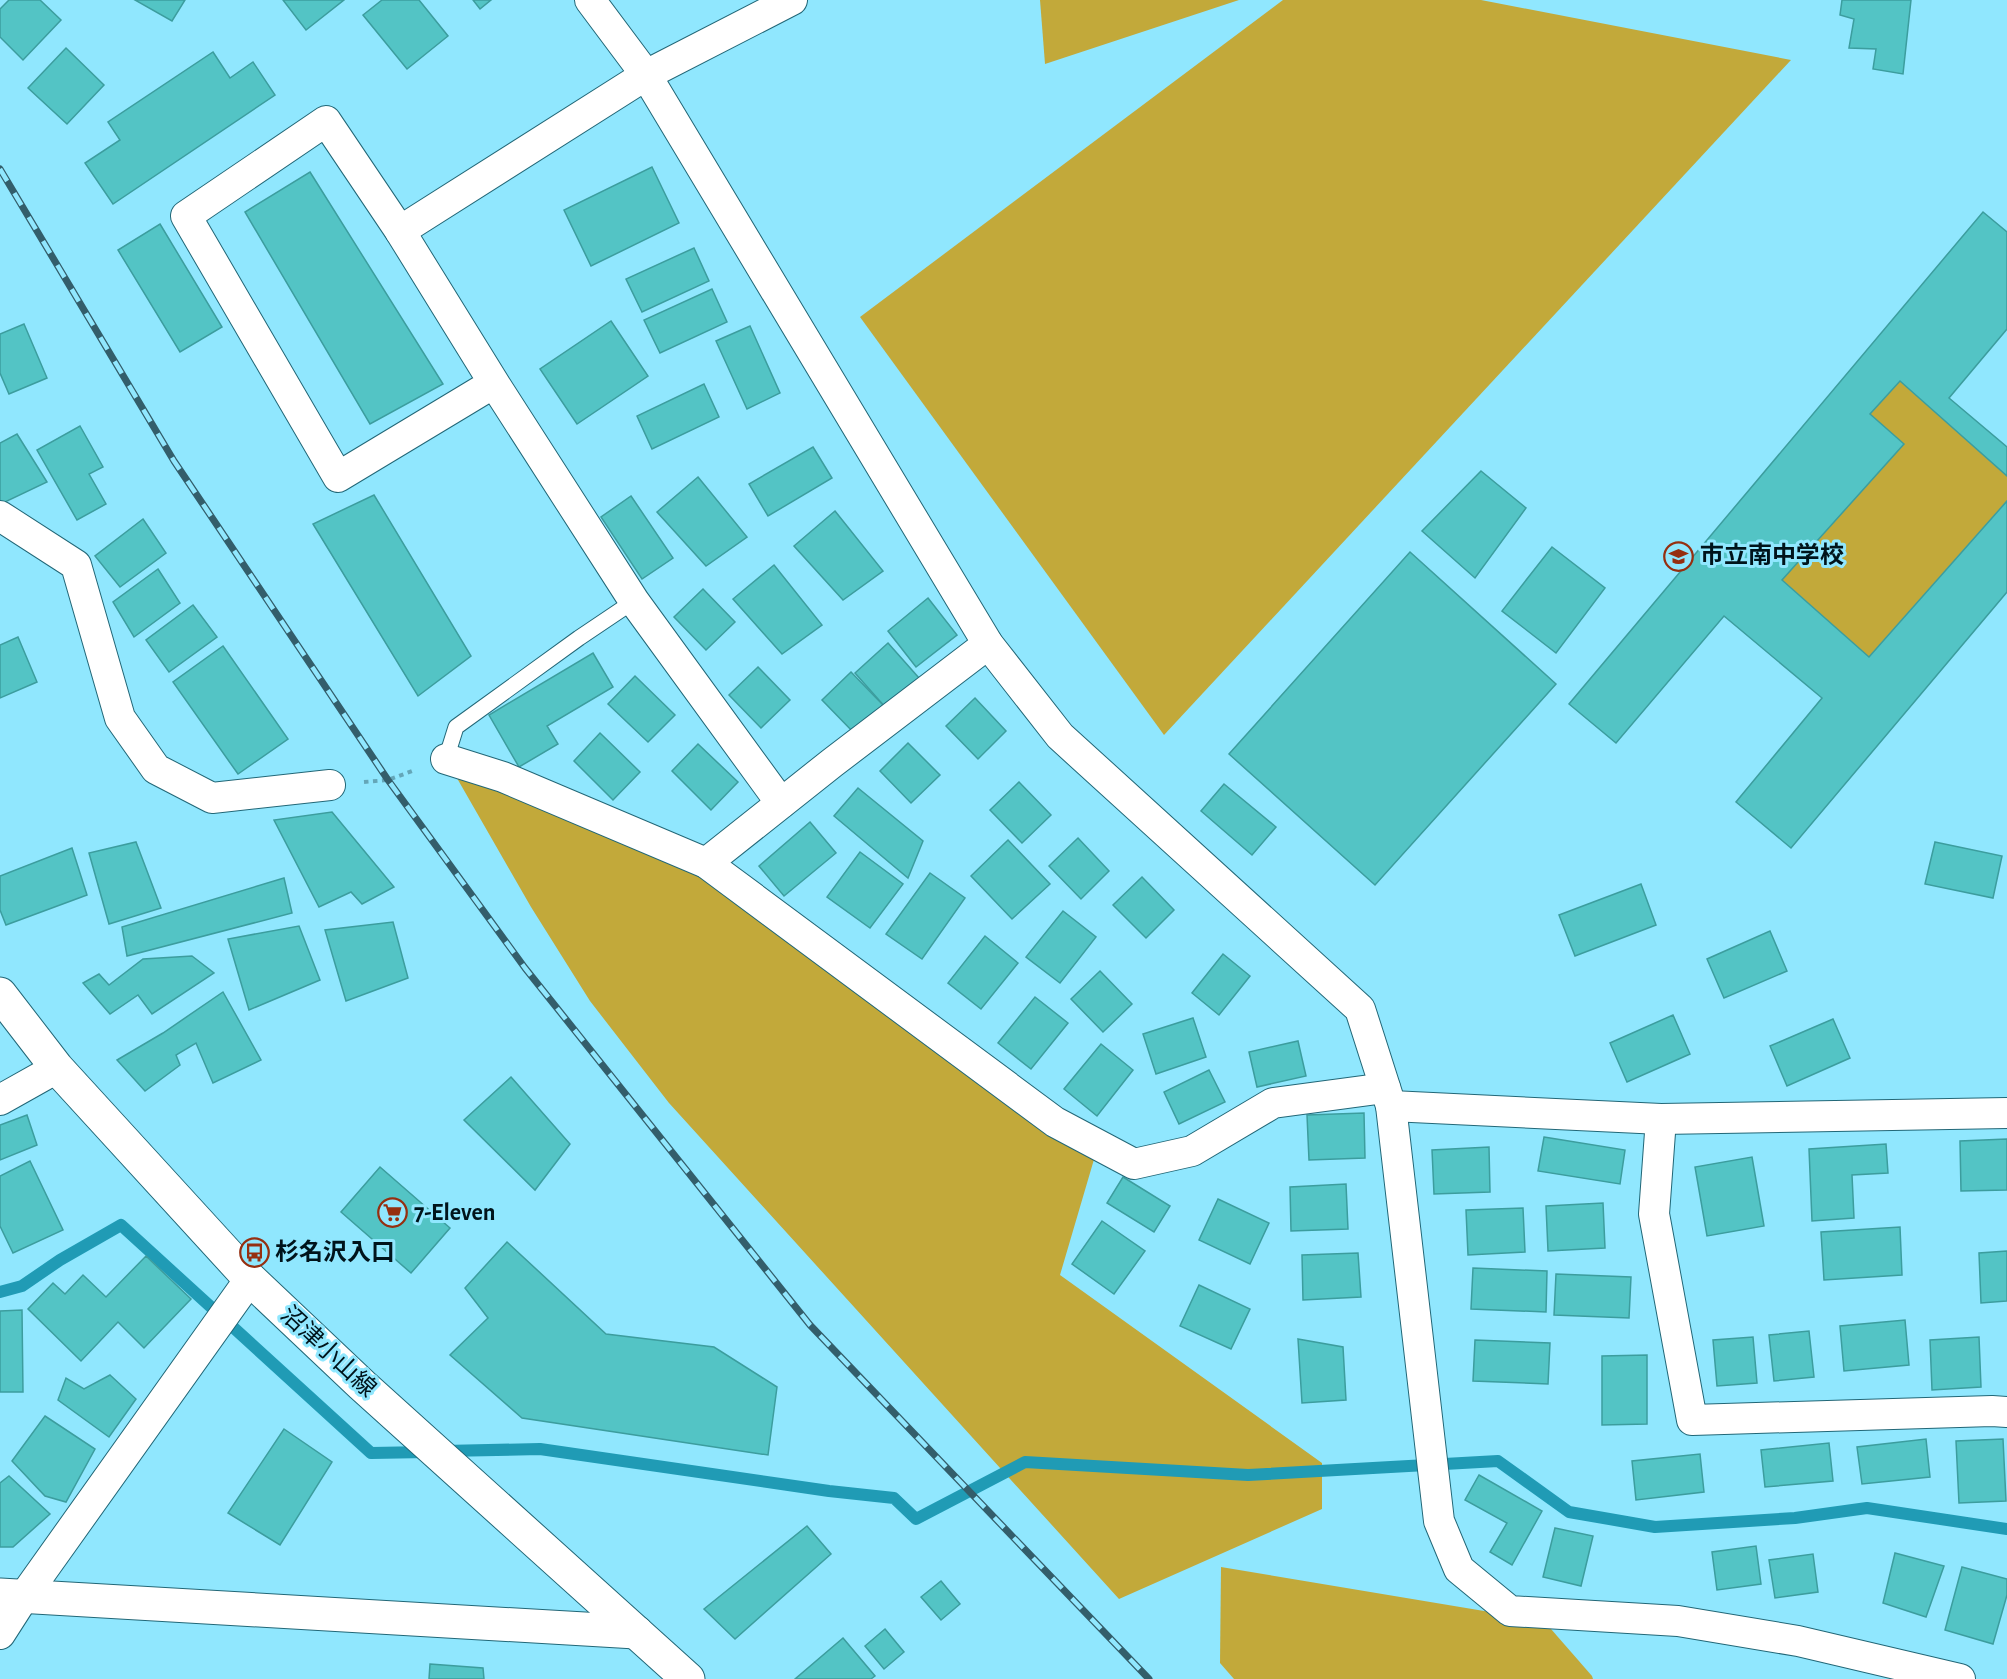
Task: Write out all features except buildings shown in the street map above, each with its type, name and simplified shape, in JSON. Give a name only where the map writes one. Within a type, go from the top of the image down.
[{"type":"main road","name":"沼津小山線","points":[[0,994],[57,1068],[249,1279],[380,1401],[688,1679]]},
{"type":"main road","points":[[12,1595],[636,1632]]},
{"type":"street","points":[[590,0],[646,75],[988,644],[1060,736],[1360,1009],[1388,1097],[1439,1521],[1459,1569],[1510,1611],[1678,1621],[1798,1641],[1960,1679]]},
{"type":"street","points":[[400,231],[646,75],[792,0]]},
{"type":"street","points":[[494,383],[338,477],[186,216],[326,121],[400,231],[634,601],[781,803]]},
{"type":"street","points":[[0,516],[76,565],[120,718],[156,769],[212,798],[330,785]]},
{"type":"street","points":[[706,863],[988,644]]},
{"type":"street","points":[[446,759],[502,777],[706,863],[1056,1122],[1134,1164],[1192,1151],[1273,1103],[1388,1097],[1661,1119],[2007,1113]]},
{"type":"street","points":[[0,1100],[57,1068]]},
{"type":"street","points":[[1661,1119],[1654,1214],[1692,1420],[2007,1412]]},
{"type":"street","points":[[0,1634],[12,1595],[249,1279]]},
{"type":"lane","points":[[446,759],[456,727],[634,601]]},
{"type":"path","points":[[330,785],[388,780],[446,759]]},
{"type":"shaded area","points":[[1040,0],[1239,0],[1045,64]]},
{"type":"shaded area","points":[[1283,0],[1481,0],[1791,60],[1164,735],[860,317]]},
{"type":"shaded area","points":[[1900,381],[2007,476],[2007,501],[1869,657],[1782,580],[1903,444],[1870,414]]},
{"type":"shaded area","points":[[446,759],[687,866],[1095,1156],[1060,1275],[1322,1463],[1322,1509],[1119,1599],[669,1103],[590,1001],[531,907]]},
{"type":"shaded area","points":[[1221,1567],[1544,1621],[1593,1679],[1234,1679],[1220,1663]]},
{"type":"waterway","points":[[0,1292],[22,1286],[60,1260],[121,1225],[371,1453],[427,1452]]},
{"type":"waterway","points":[[444,1451],[540,1449],[829,1491],[894,1498],[916,1519],[1025,1462],[1248,1475],[1498,1461],[1569,1512],[1655,1527],[1795,1518],[1867,1508],[2007,1529]]},
{"type":"railway","points":[[0,169],[174,461],[388,780],[525,968],[810,1325],[1149,1679]]},
{"type":"place","name":"市立南中学校","points":[[1679,556]]},
{"type":"place","name":"7-Eleven","points":[[393,1213]]},
{"type":"place","name":"杉名沢入口","points":[[254,1253]]}]
